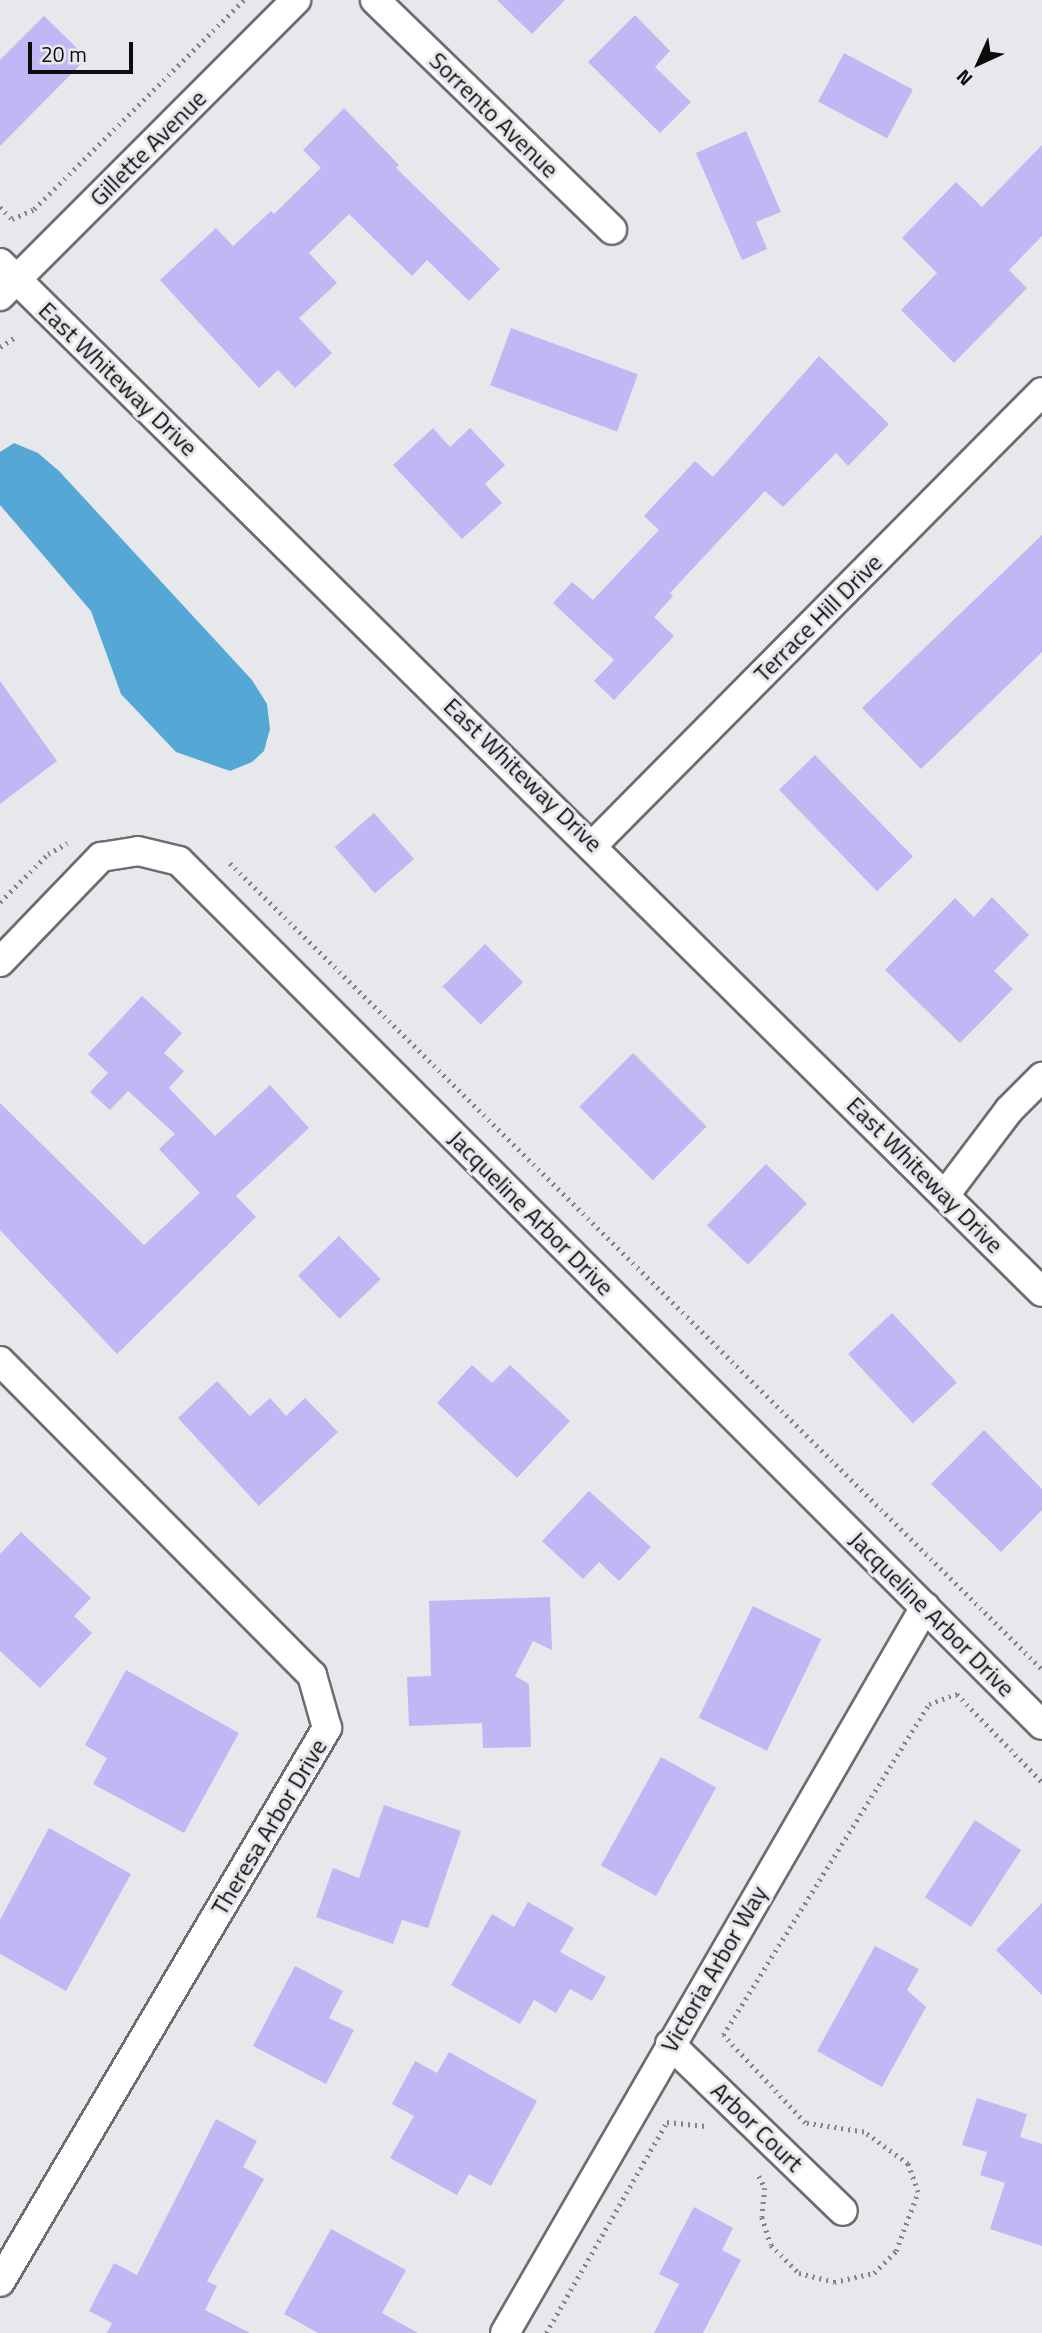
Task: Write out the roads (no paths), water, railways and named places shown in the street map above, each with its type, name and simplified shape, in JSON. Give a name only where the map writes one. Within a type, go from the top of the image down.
[{"type":"street","name":"Gillette Avenue","points":[[5,279],[296,0]]},
{"type":"street","name":"Sorrento Avenue","points":[[375,0],[612,230]]},
{"type":"street","name":"East Whiteway Drive","points":[[5,279],[593,844],[1042,1292]]},
{"type":"street","name":"Terrace Hill Drive","points":[[593,844],[1042,393]]},
{"type":"street","name":"Jacqueline Arbor Drive","points":[[0,962],[101,857],[138,851],[179,861],[1042,1725]]},
{"type":"street","points":[[945,1195],[1009,1110],[1042,1077]]},
{"type":"street","name":"Theresa Arbor Drive","points":[[0,1361],[312,1675],[327,1728],[0,2282]]},
{"type":"street","name":"Victoria Arbor Way","points":[[505,2333],[670,2044],[926,1607]]},
{"type":"street","name":"Arbor Court","points":[[670,2044],[843,2211]]},
{"type":"water","points":[[14,443],[38,453],[59,471],[252,680],[267,704],[270,729],[264,751],[252,762],[230,771],[176,752],[121,694],[91,611],[0,505],[0,452]]}]
